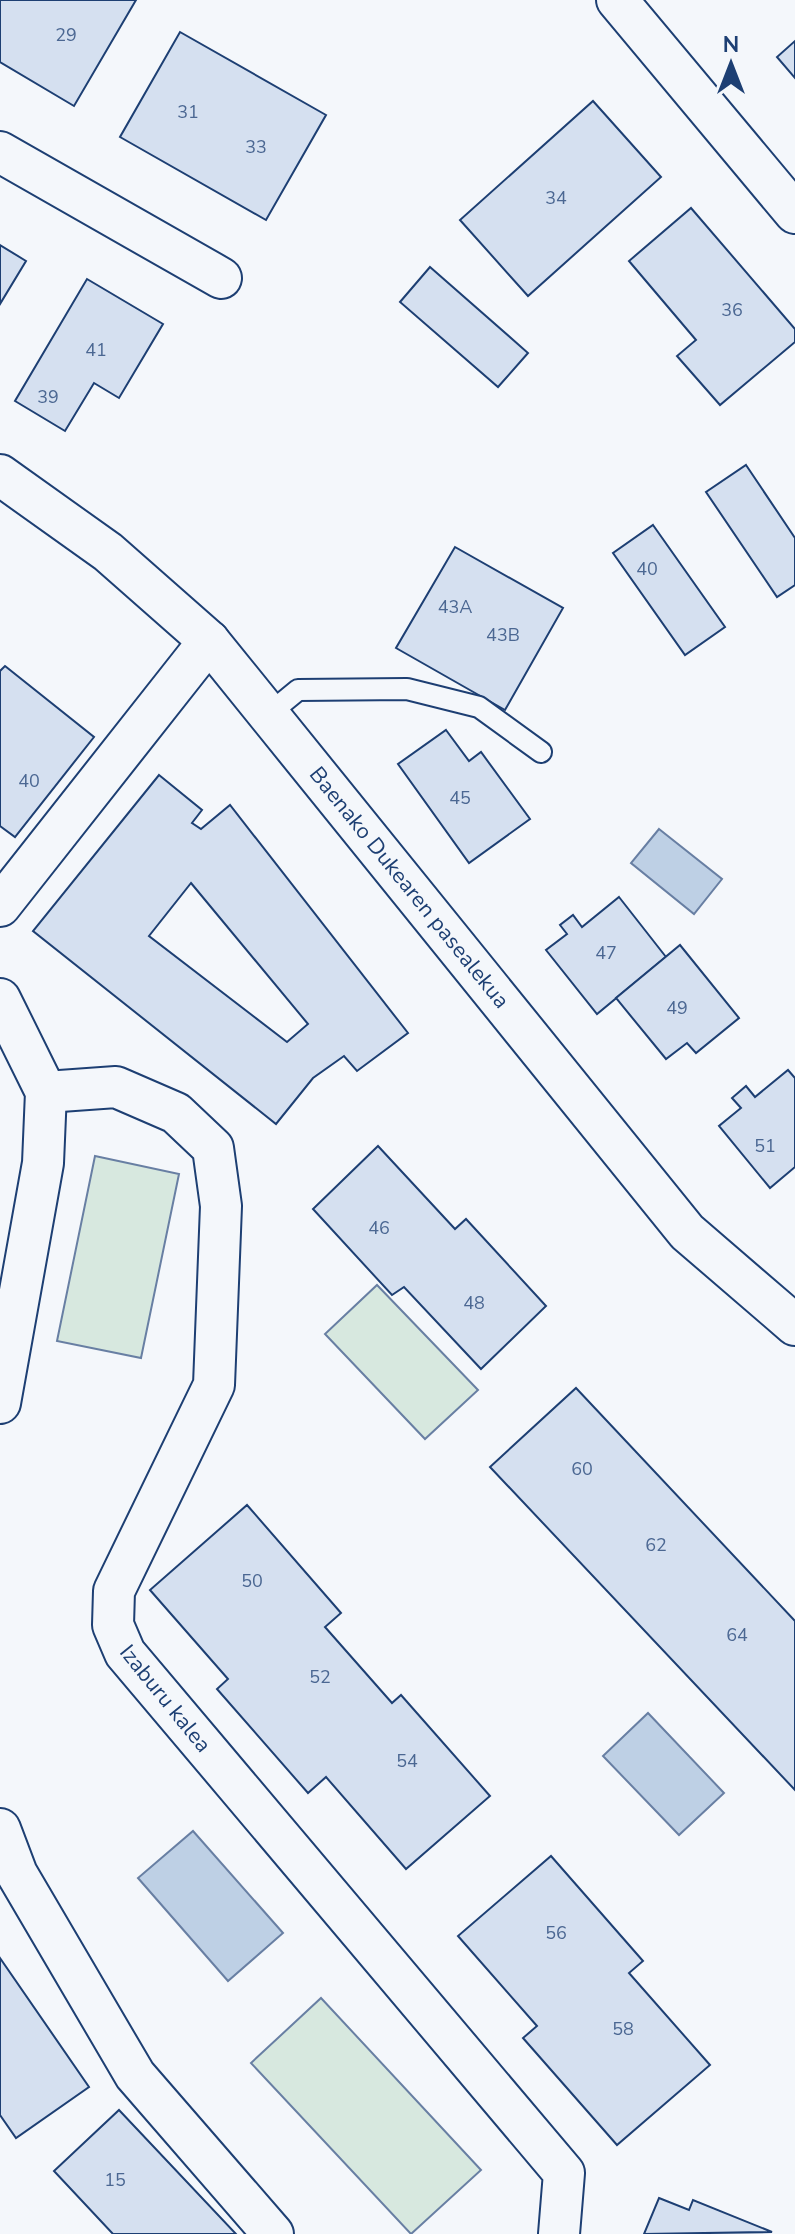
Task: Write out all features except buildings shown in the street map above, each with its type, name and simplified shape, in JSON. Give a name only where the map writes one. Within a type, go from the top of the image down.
[{"type":"street","points":[[617,0],[795,213]]},
{"type":"street","points":[[0,152],[221,278]]},
{"type":"street","name":"Baenako Dukearen pasealekua","points":[[0,475],[108,552],[209,641],[687,1232],[795,1325]]},
{"type":"street","points":[[0,906],[209,641]]},
{"type":"street","points":[[0,999],[46,1092],[43,1163],[0,1403]]},
{"type":"street","name":"Izaburu kalea","points":[[46,1092],[116,1087],[176,1113],[213,1148],[221,1206],[214,1385],[114,1591],[113,1625],[125,1653],[564,2173],[559,2234]]},
{"type":"street","points":[[0,1829],[17,1874],[135,2075],[273,2234]]},
{"type":"lane","points":[[270,713],[298,690],[407,689],[479,707],[541,752]]},
{"type":"shaded area","points":[[95,1156],[179,1174],[141,1358],[57,1341]]},
{"type":"shaded area","points":[[377,1285],[478,1390],[425,1439],[325,1334]]},
{"type":"shaded area","points":[[321,1998],[481,2170],[411,2234],[251,2063]]},
{"type":"water","points":[[659,829],[722,879],[694,914],[631,863]]},
{"type":"water","points":[[648,1713],[724,1793],[679,1835],[603,1756]]},
{"type":"water","points":[[193,1831],[283,1933],[228,1981],[138,1878]]}]
